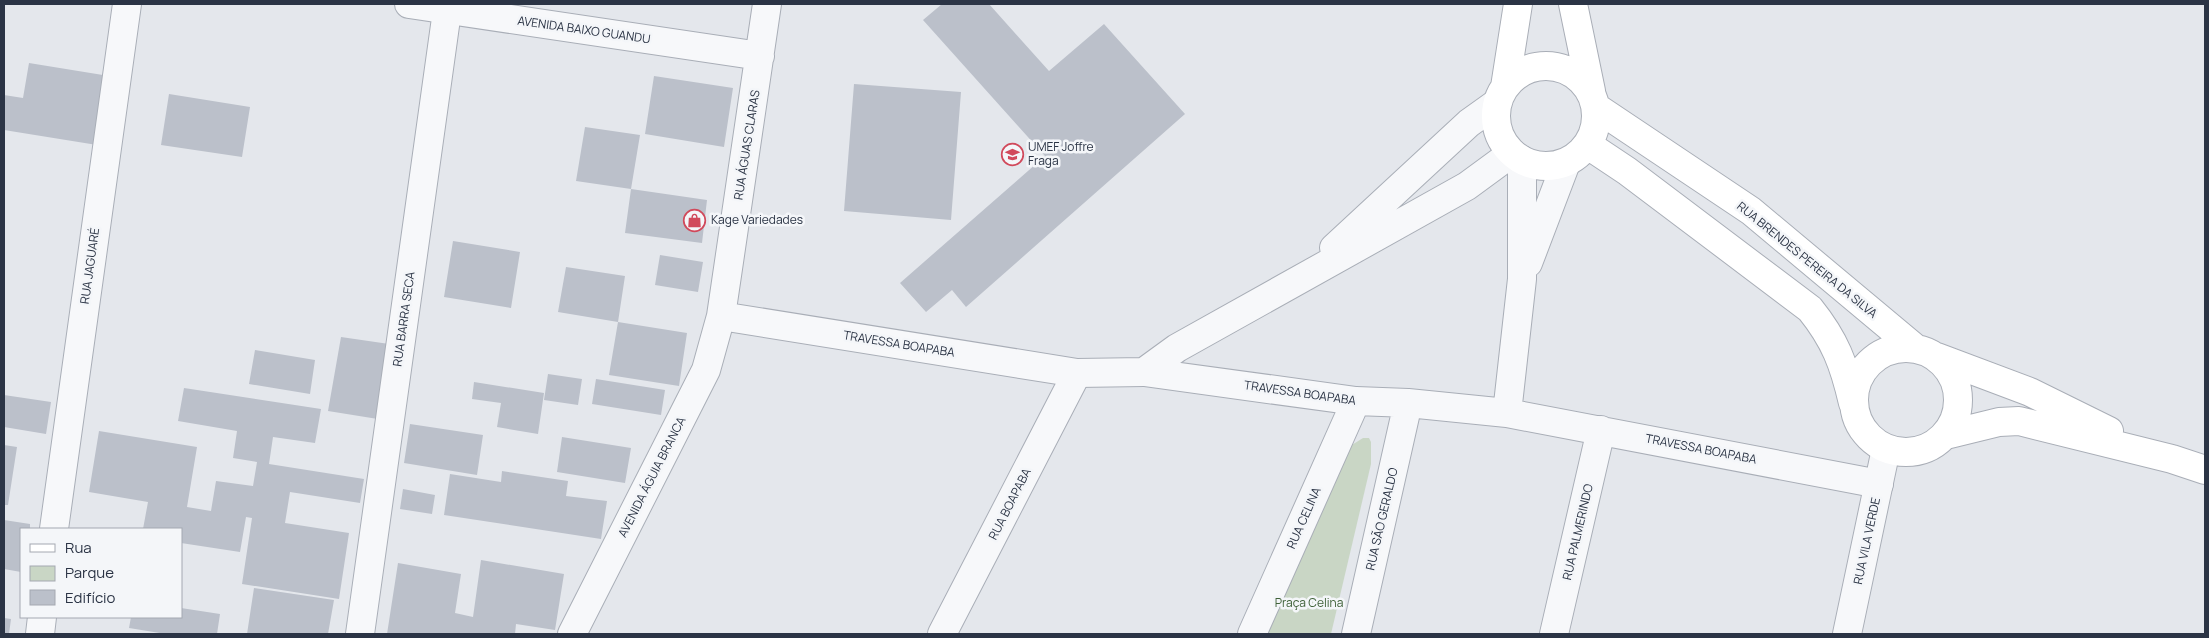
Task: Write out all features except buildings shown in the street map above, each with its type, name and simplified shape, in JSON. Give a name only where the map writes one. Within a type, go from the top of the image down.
[{"type":"main road","points":[[1518,4],[1496,122],[1501,139],[1517,157],[1536,165],[1551,166],[1566,163],[1578,156],[1588,145],[1596,128],[1594,100],[1573,4]]},
{"type":"main road","points":[[1501,95],[1520,72],[1539,66],[1560,67],[1578,76],[1594,100]]},
{"type":"main road","name":"RUA BRENDES PEREIRA DA SILVA","points":[[1594,100],[1751,212],[1926,353],[2030,392],[2172,459]]},
{"type":"main road","points":[[1588,145],[1627,171],[1810,309],[1827,330],[1837,348],[1858,422],[1869,438],[1886,449],[1907,453],[1929,448],[1946,435],[1957,416],[1959,394],[1952,373],[1926,353],[1892,349],[1871,360],[1857,380],[1853,403]]},
{"type":"main road","name":"RUA BRENDES PEREIRA DA SILVA","points":[[1946,435],[1999,422],[2019,421],[2172,459],[2205,470]]},
{"type":"street","name":"RUA JAGUARÉ","points":[[54,528],[126,4]]},
{"type":"street","name":"AVENIDA BAIXO GUANDU","points":[[409,4],[447,7],[760,56]]},
{"type":"street","name":"RUA ÁGUAS CLARAS","points":[[721,316],[767,4]]},
{"type":"street","name":"RUA BARRA SECA","points":[[360,634],[447,7]]},
{"type":"street","points":[[1302,277],[1501,95]]},
{"type":"street","points":[[1144,372],[1177,348],[1517,157],[1522,279],[1507,413]]},
{"type":"street","points":[[1522,279],[1566,163]]},
{"type":"street","name":"TRAVESSA BOAPABA","points":[[721,316],[1078,373],[1144,372],[1356,401],[1408,403],[1507,413],[1878,484]]},
{"type":"street","name":"AVENIDA ÁGUIA BRANCA","points":[[572,634],[706,370],[721,316]]},
{"type":"street","name":"RUA BOAPABA","points":[[942,634],[1078,373]]},
{"type":"street","name":"RUA CELINA","points":[[1252,634],[1356,401]]},
{"type":"street","name":"RUA SÃO GERALDO","points":[[1356,634],[1408,403]]},
{"type":"street","name":"RUA PALMERINDO","points":[[1554,634],[1602,430]]},
{"type":"street","name":"RUA VILA VERDE","points":[[1847,634],[1886,449]]},
{"type":"street","points":[[40,634],[42,618]]},
{"type":"green space","name":"Praça Celina","points":[[1363,438],[1369,438],[1371,442],[1371,464],[1331,634],[1262,634],[1347,448]]},
{"type":"place","name":"UMEF Joffre Fraga","points":[[1012,154]]},
{"type":"place","name":"Kage Variedades","points":[[695,220]]}]
